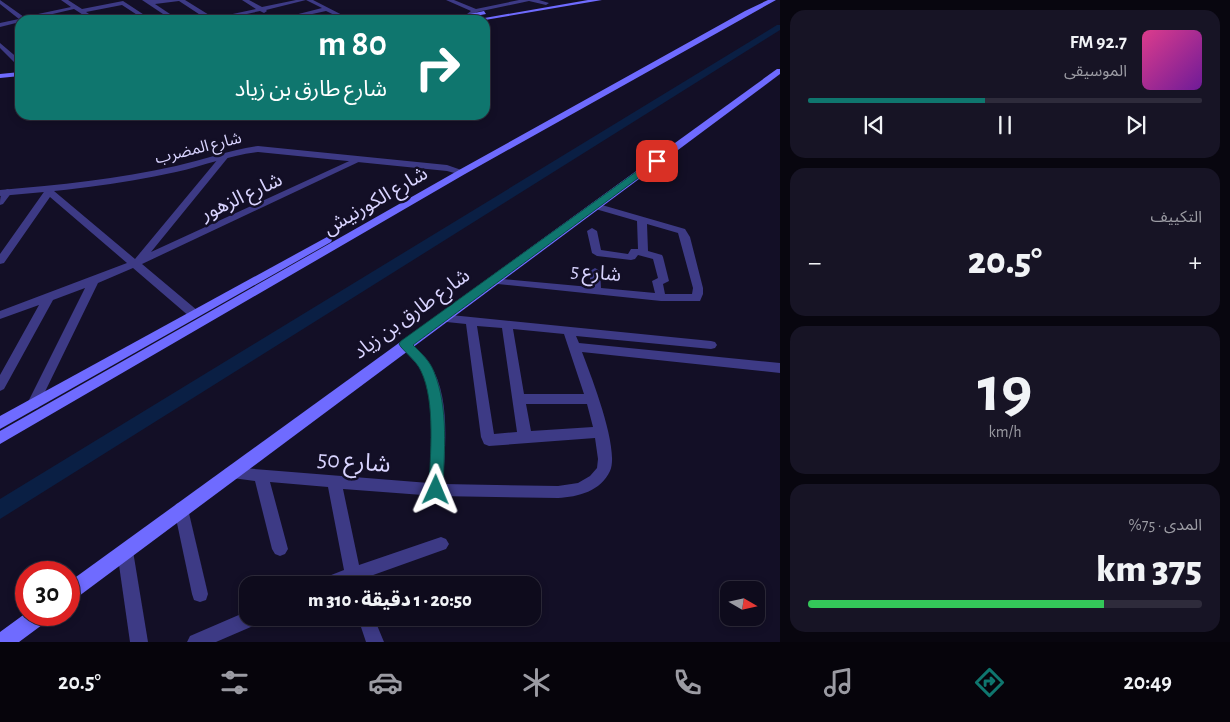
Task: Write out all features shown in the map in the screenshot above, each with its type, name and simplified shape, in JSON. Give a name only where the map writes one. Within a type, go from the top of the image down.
[{"type":"main road","points":[[471,15],[503,8],[517,8],[566,0]]},
{"type":"main road","points":[[490,18],[599,0]]},
{"type":"main road","name":"شارع الكورنيش","points":[[0,438],[458,171],[709,27],[762,0]]},
{"type":"main road","name":"شارع الكورنيش","points":[[0,423],[194,314],[747,12],[773,0]]},
{"type":"main road","points":[[503,8],[512,14]]},
{"type":"main road","points":[[517,8],[526,12]]},
{"type":"main road","points":[[0,71],[15,72]]},
{"type":"main road","name":"شارع طارق بن زياد","points":[[80,585],[230,472],[780,71]]},
{"type":"main road","points":[[0,76],[15,73]]},
{"type":"main road","points":[[3,642],[24,626]]},
{"type":"street","points":[[64,0],[88,15]]},
{"type":"street","points":[[147,2],[176,0]]},
{"type":"street","points":[[181,0],[205,15]]},
{"type":"street","points":[[245,0],[271,15]]},
{"type":"street","points":[[235,15],[303,0]]},
{"type":"street","points":[[310,0],[339,15]]},
{"type":"street","points":[[452,0],[475,11]]},
{"type":"street","points":[[488,0],[503,8]]},
{"type":"street","points":[[468,15],[475,11],[503,8],[527,0]]},
{"type":"street","points":[[531,0],[546,3]]},
{"type":"street","points":[[0,2],[15,15]]},
{"type":"street","points":[[47,15],[134,2]]},
{"type":"street","points":[[147,2],[168,15]]},
{"type":"street","points":[[125,4],[142,15]]},
{"type":"street","points":[[301,15],[326,9]]},
{"type":"street","points":[[0,24],[15,21]]},
{"type":"street","points":[[0,45],[15,59]]},
{"type":"street","name":"شارع المضرب","points":[[4,192],[50,189],[149,174],[249,149],[267,149],[458,171]]},
{"type":"street","points":[[136,264],[226,155]]},
{"type":"street","name":"شارع الزهور","points":[[1,315],[93,282],[136,264],[361,159]]},
{"type":"street","points":[[0,260],[50,189],[194,314]]},
{"type":"street","points":[[0,202],[4,192]]},
{"type":"street","points":[[595,206],[642,219],[643,253]]},
{"type":"street","name":"شارع 5","points":[[492,281],[661,297],[696,298],[698,288],[684,234],[678,229],[642,219]]},
{"type":"street","points":[[592,230],[597,253],[631,257],[633,251],[658,258],[664,280],[656,281],[661,297]]},
{"type":"street","points":[[595,271],[596,291]]},
{"type":"street","points":[[33,404],[93,282]]},
{"type":"street","points":[[0,386],[48,299]]},
{"type":"street","points":[[441,318],[711,346]]},
{"type":"street","points":[[470,321],[488,437],[491,440],[600,432],[569,332]]},
{"type":"street","points":[[507,325],[525,438]]},
{"type":"street","points":[[405,344],[421,361],[428,372],[438,414],[436,490]]},
{"type":"street","points":[[574,347],[780,368]]},
{"type":"street","points":[[518,399],[591,398]]},
{"type":"street","name":"شارع 50","points":[[230,472],[436,490],[574,491],[588,486],[598,478],[605,468],[606,457],[600,432]]},
{"type":"street","points":[[261,475],[280,549]]},
{"type":"street","points":[[334,481],[352,576]]},
{"type":"street","points":[[181,509],[200,594]]},
{"type":"street","points":[[363,576],[441,544]]},
{"type":"street","points":[[125,551],[136,640]]},
{"type":"street","points":[[196,642],[239,624]]},
{"type":"street","points":[[369,626],[375,642]]},
{"type":"waterway","points":[[0,510],[780,27]]},
{"type":"route","points":[[436,490],[438,414],[428,372],[421,361],[405,344],[657,161]]}]
